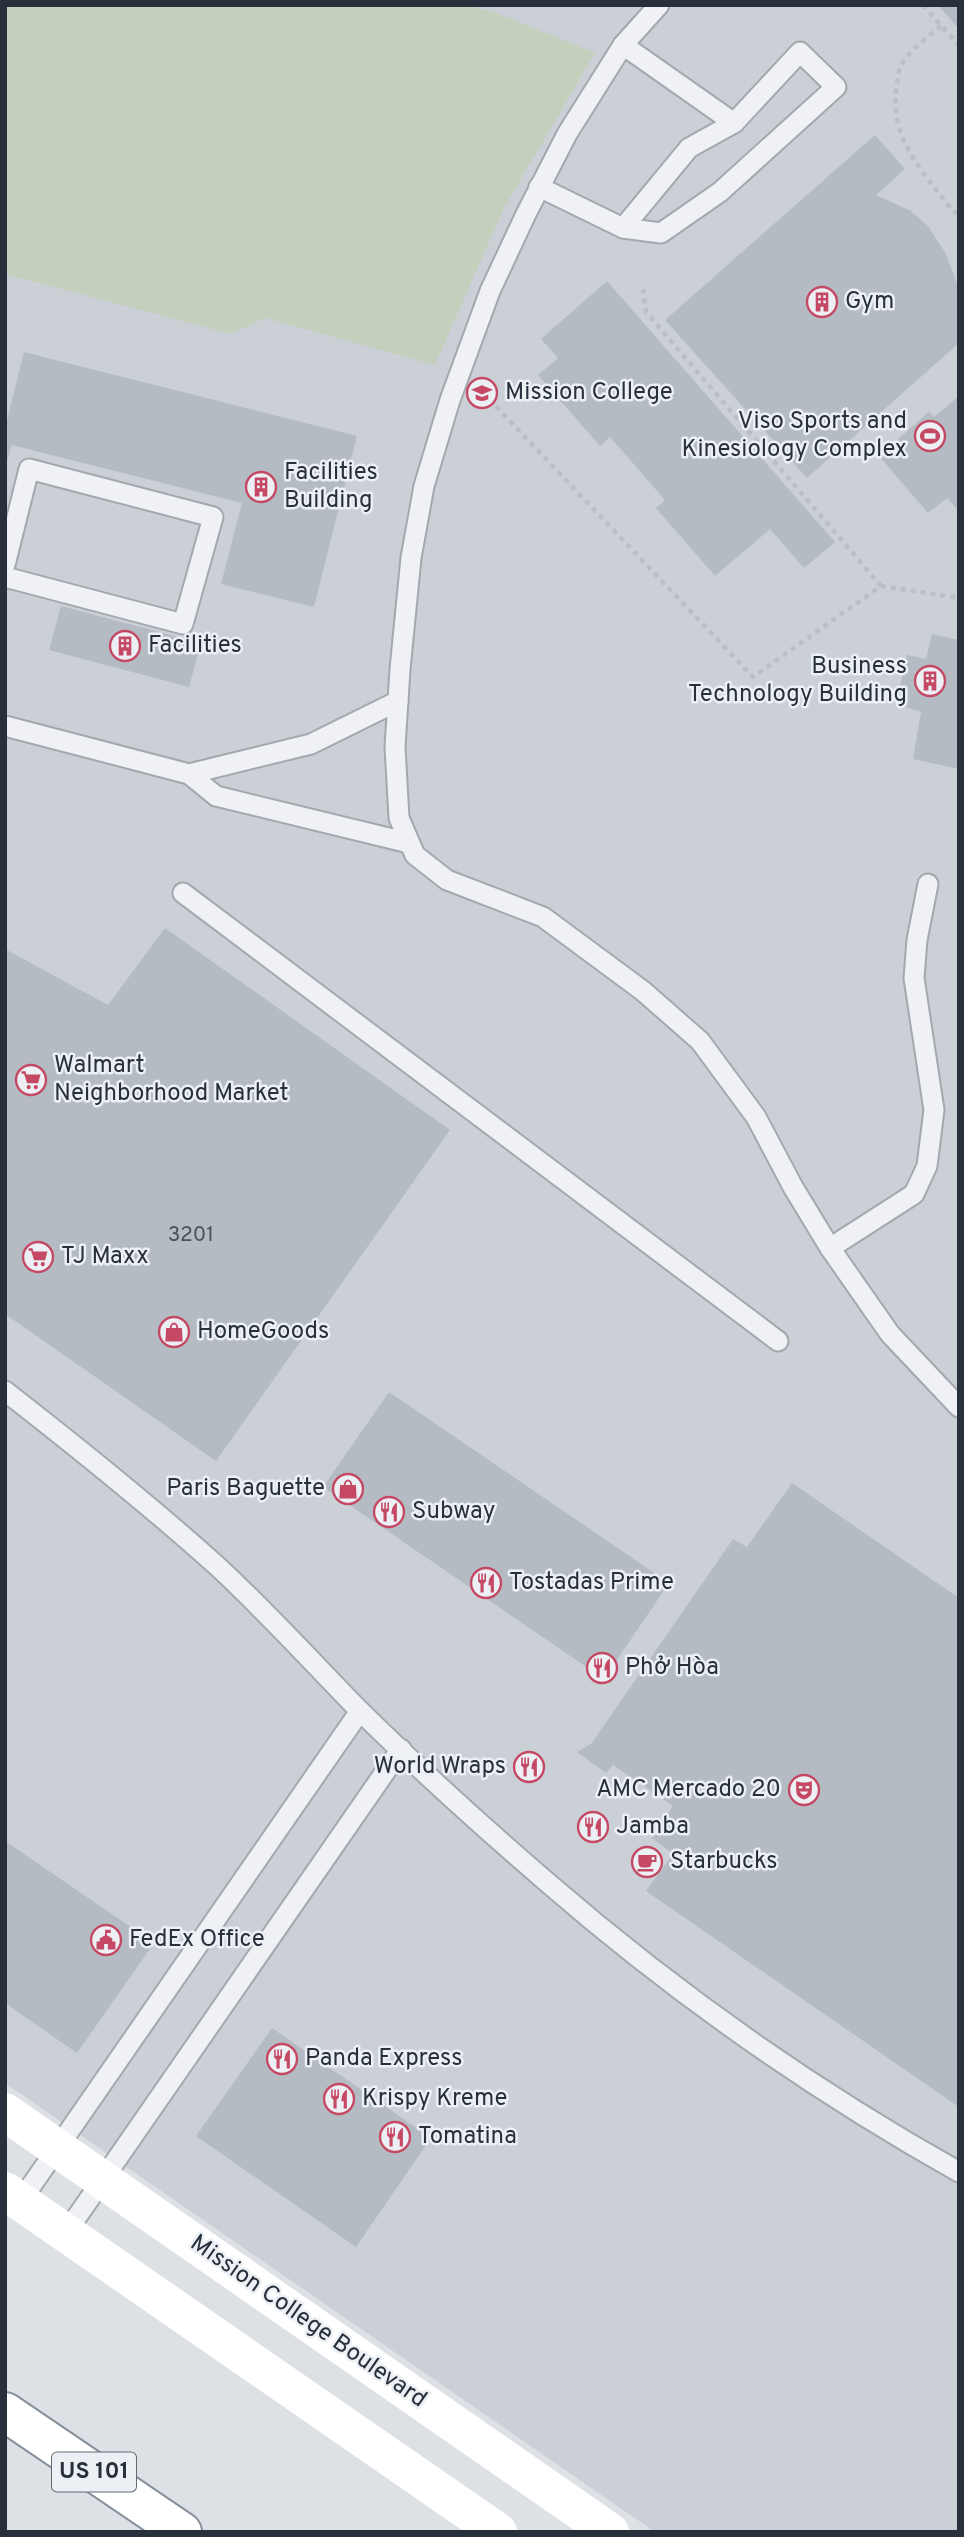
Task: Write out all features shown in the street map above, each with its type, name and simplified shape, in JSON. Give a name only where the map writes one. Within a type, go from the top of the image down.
[{"type":"main road","name":"Mission College Boulevard","points":[[5,2112],[610,2532]]},
{"type":"main road","points":[[13,2197],[498,2532]]},
{"type":"main road","name":"US 101","points":[[5,2412],[183,2532]]},
{"type":"lane","points":[[659,5],[623,45],[567,134],[490,291],[450,400],[424,486],[411,558],[395,747],[399,818],[415,855],[447,880],[543,918],[643,991],[701,1041],[756,1117],[793,1187],[830,1248],[890,1334],[959,1407]]},
{"type":"lane","points":[[623,45],[734,123]]},
{"type":"lane","points":[[539,187],[623,228],[661,233],[720,192],[836,87],[800,52],[734,123],[689,148],[623,228]]},
{"type":"lane","points":[[5,565],[29,469],[213,517],[183,624],[5,578]]},
{"type":"lane","points":[[189,774],[311,744],[398,701]]},
{"type":"lane","points":[[5,726],[189,774],[216,796],[409,843]]},
{"type":"lane","points":[[830,1248],[914,1195],[927,1166],[934,1110],[914,978],[916,940],[928,884]]},
{"type":"lane","points":[[183,893],[778,1341]]},
{"type":"lane","points":[[5,1391],[71,1443],[216,1566],[293,1640],[360,1710],[548,1883],[710,2012],[815,2086],[959,2172]]},
{"type":"lane","points":[[13,2197],[57,2149],[360,1710]]},
{"type":"lane","points":[[65,2234],[401,1749]]},
{"type":"path","points":[[923,5],[959,46]]},
{"type":"path","points":[[941,26],[915,47],[900,68],[895,99],[898,131],[915,161],[951,209],[959,215]]},
{"type":"path","points":[[643,289],[646,312],[881,586],[959,598]]},
{"type":"path","points":[[450,400],[487,397],[753,677],[881,586]]},
{"type":"shaded area","points":[[5,5],[959,5],[959,2532],[655,2532],[5,2083]]},
{"type":"green space","points":[[5,5],[466,5],[496,13],[595,53],[504,208],[435,365],[265,318],[231,334],[5,274]]},
{"type":"building","points":[[938,5],[959,5],[959,29]]},
{"type":"building","name":"Gym","points":[[875,135],[905,169],[876,195],[911,211],[928,226],[946,254],[957,284],[959,283],[959,343],[807,478],[665,320]]},
{"type":"building","points":[[607,281],[835,542],[804,568],[770,529],[715,576],[656,508],[665,500],[610,437],[600,446],[538,375],[558,358],[541,339]]},
{"type":"building","name":"Facilities Building","points":[[24,352],[357,436],[314,607],[221,584],[242,503],[12,445],[5,467],[5,428]]},
{"type":"building","name":"Viso Sports and Kinesiology Complex","points":[[959,396],[959,511],[947,498],[928,513],[879,456],[929,412],[934,417]]},
{"type":"building","name":"Facilities","points":[[61,606],[201,643],[189,687],[49,650]]},
{"type":"building","name":"Business Technology Building","points":[[932,634],[959,640],[959,769],[913,759],[921,712],[896,704],[907,655],[926,659]]},
{"type":"building","points":[[165,928],[450,1130],[216,1461],[5,1314],[5,949],[108,1005]]},
{"type":"building","points":[[389,1392],[669,1583],[604,1679],[323,1487]]},
{"type":"building","name":"AMC Mercado 20","points":[[792,1483],[959,1598],[959,2107],[646,1891],[673,1854],[652,1838],[673,1806],[613,1765],[606,1773],[577,1752],[591,1744],[733,1539],[747,1547]]},
{"type":"building","points":[[5,1841],[154,1943],[77,2053],[5,2003]]},
{"type":"building","points":[[272,2028],[431,2138],[356,2247],[196,2136]]},
{"type":"place","name":"Gym","points":[[822,302]]},
{"type":"place","name":"Mission College","points":[[482,393]]},
{"type":"place","name":"Viso Sports and Kinesiology Complex","points":[[930,436]]},
{"type":"place","name":"Facilities Building","points":[[261,487]]},
{"type":"place","name":"Facilities","points":[[125,646]]},
{"type":"place","name":"Business Technology Building","points":[[930,681]]},
{"type":"place","name":"Walmart Neighborhood Market","points":[[31,1080]]},
{"type":"place","name":"TJ Maxx","points":[[38,1257]]},
{"type":"place","name":"HomeGoods","points":[[174,1332]]},
{"type":"place","name":"Paris Baguette","points":[[348,1489]]},
{"type":"place","name":"Subway","points":[[389,1512]]},
{"type":"place","name":"Tostadas Prime","points":[[486,1583]]},
{"type":"place","name":"Phở Hòa","points":[[602,1668]]},
{"type":"place","name":"World Wraps","points":[[529,1767]]},
{"type":"place","name":"AMC Mercado 20","points":[[804,1790]]},
{"type":"place","name":"Jamba","points":[[593,1827]]},
{"type":"place","name":"Starbucks","points":[[647,1862]]},
{"type":"place","name":"FedEx Office","points":[[106,1940]]},
{"type":"place","name":"Panda Express","points":[[282,2059]]},
{"type":"place","name":"Krispy Kreme","points":[[339,2099]]},
{"type":"place","name":"Tomatina","points":[[395,2137]]}]
